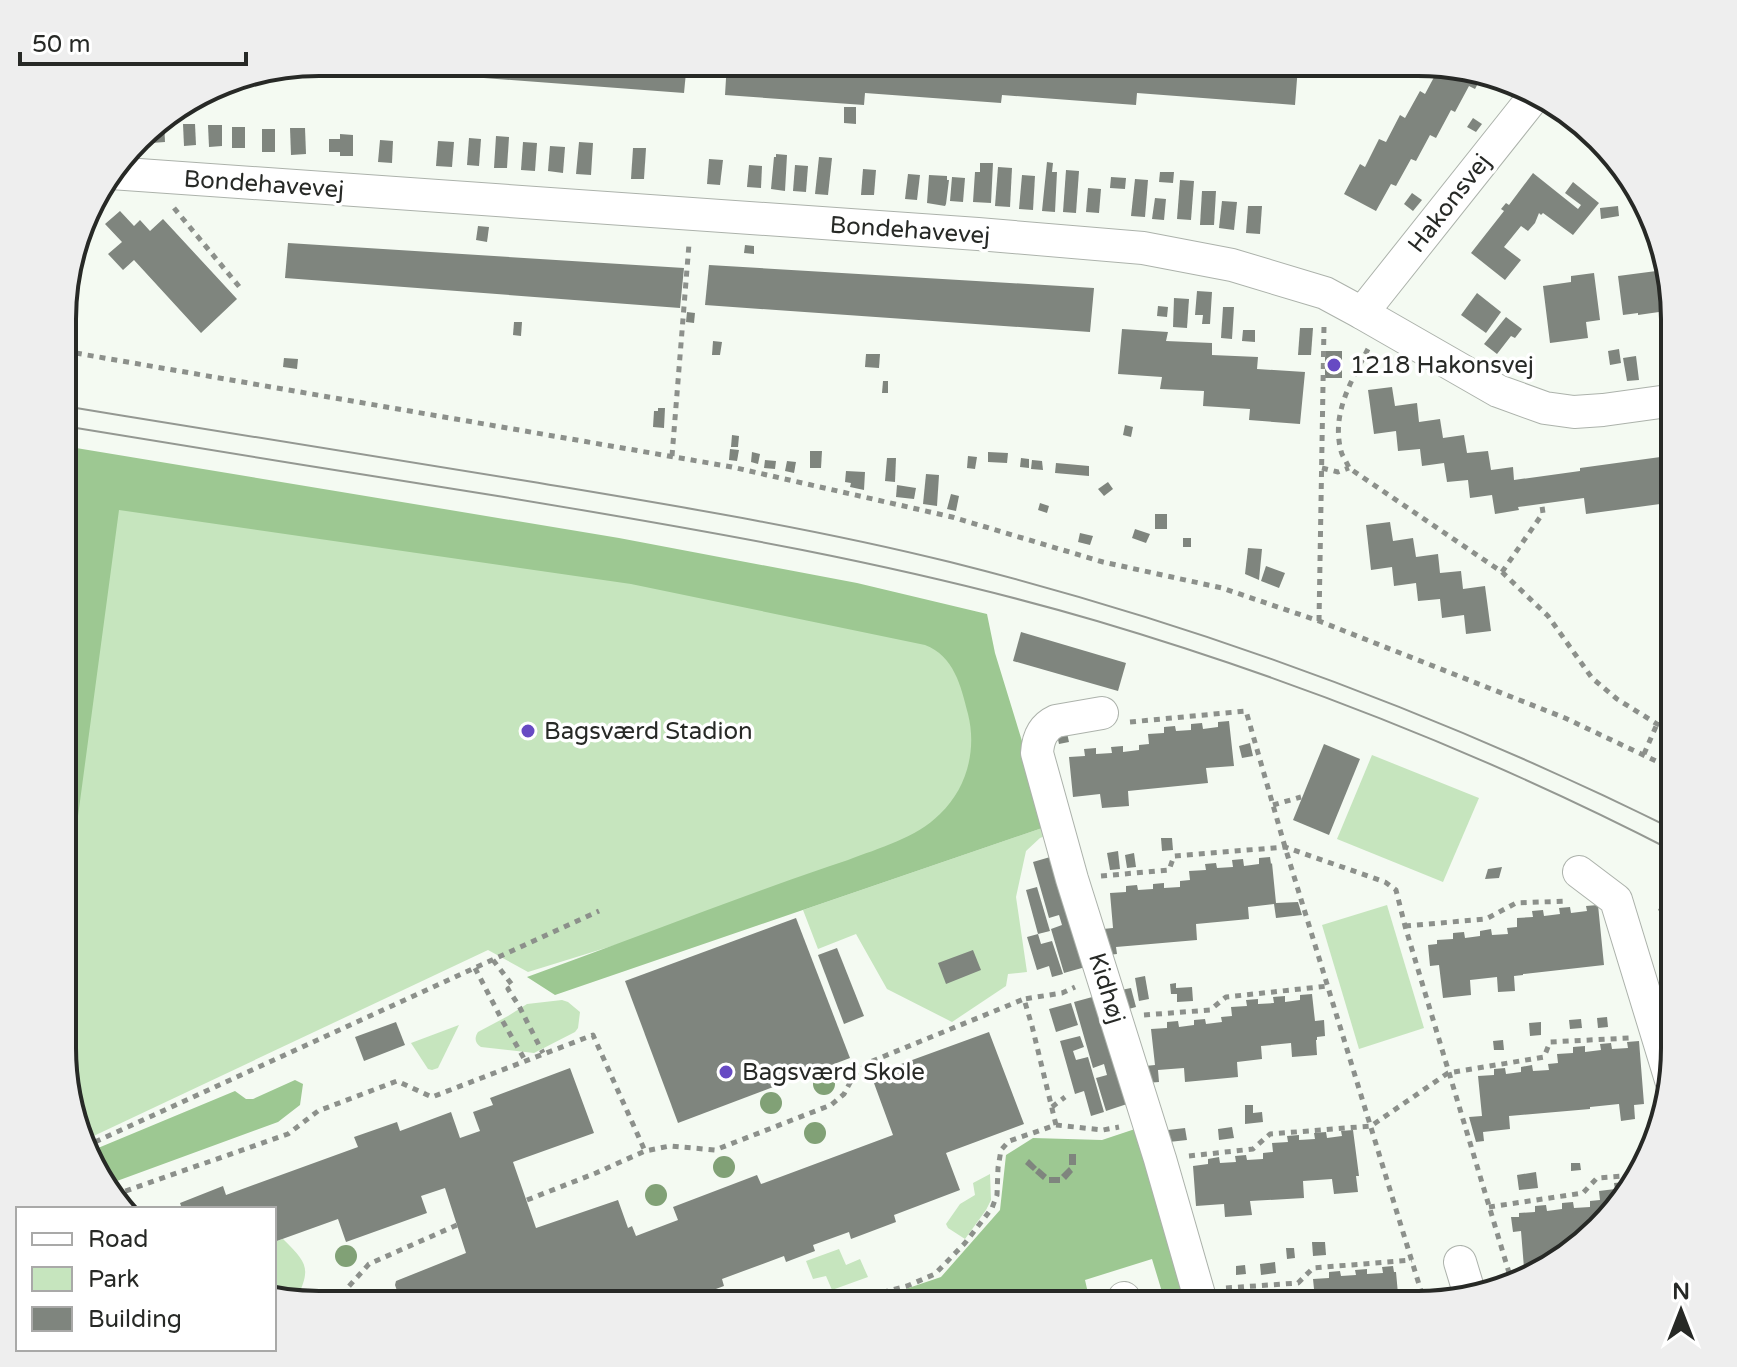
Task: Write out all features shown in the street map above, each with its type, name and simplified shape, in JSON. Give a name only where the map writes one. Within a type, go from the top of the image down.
[{"type":"street","name":"Hakonsvej","points":[[1372,318],[1529,103]]},
{"type":"street","name":"Bondehavevej","points":[[125,174],[1143,248],[1232,265],[1325,293],[1498,391],[1545,408],[1574,412],[1661,402]]},
{"type":"street","name":"Kidhøj","points":[[1102,713],[1050,724],[1044,729],[1037,753],[1072,879],[1198,1291]]},
{"type":"street","points":[[1579,872],[1616,900],[1660,1046]]},
{"type":"street","points":[[1460,1262],[1467,1285]]},
{"type":"path","points":[[147,176],[242,290]]},
{"type":"path","points":[[672,456],[690,215]]},
{"type":"path","points":[[1319,621],[1325,293]]},
{"type":"path","points":[[1372,318],[1341,407],[1341,451],[1349,468],[1502,572],[1548,616],[1592,678],[1617,699],[1660,725]]},
{"type":"path","points":[[76,353],[672,456],[952,517],[1103,562],[1222,588],[1319,621],[1565,718],[1660,762]]},
{"type":"path","points":[[1322,468],[1338,472],[1349,468]]},
{"type":"path","points":[[1502,572],[1543,513],[1542,506]]},
{"type":"path","points":[[1102,713],[1127,722],[1246,711],[1421,1291]]},
{"type":"path","points":[[1644,754],[1657,724]]},
{"type":"path","points":[[1273,805],[1301,797]]},
{"type":"path","points":[[1072,879],[1169,870],[1174,856],[1285,847],[1385,882],[1396,890],[1509,1274]]},
{"type":"path","points":[[1405,926],[1486,919],[1516,903],[1616,900]]},
{"type":"path","points":[[95,1142],[599,911]]},
{"type":"path","points":[[493,960],[513,986],[508,989],[543,1053]]},
{"type":"path","points":[[475,968],[525,1060]]},
{"type":"path","points":[[527,1200],[645,1151],[670,1146],[715,1150],[831,1105],[844,1094],[854,1075],[870,1062],[1024,999],[1062,993],[1102,974]]},
{"type":"path","points":[[1115,1017],[1210,1010],[1226,997],[1328,986]]},
{"type":"path","points":[[1024,999],[1056,1125]]},
{"type":"path","points":[[123,1192],[288,1134],[318,1111],[397,1081],[432,1097],[593,1035],[645,1151]]},
{"type":"path","points":[[1160,1159],[1253,1149],[1270,1134],[1371,1126],[1448,1073],[1544,1057],[1550,1042],[1657,1036]]},
{"type":"path","points":[[1052,1107],[1065,1097]]},
{"type":"path","points":[[890,1291],[935,1274],[965,1243],[992,1208],[997,1195],[1001,1150],[1009,1141],[1056,1125],[1103,1130],[1148,1119]]},
{"type":"path","points":[[1489,1207],[1583,1193],[1597,1178],[1624,1176]]},
{"type":"path","points":[[346,1290],[369,1264],[457,1225]]},
{"type":"path","points":[[1243,1291],[1298,1283],[1313,1268],[1412,1260]]},
{"type":"green space","points":[[76,448],[619,538],[857,583],[987,614],[995,653],[1048,826],[555,995],[527,977],[884,846],[920,830],[940,814],[963,780],[968,768],[971,741],[965,703],[950,664],[925,645],[631,584],[119,510],[77,826]]},
{"type":"green space","name":"Bagsværd Stadion","points":[[76,479],[644,569],[972,641],[1013,822],[528,972],[488,950],[93,1137],[84,1111],[77,1064]]},
{"type":"green space","points":[[1372,755],[1479,798],[1443,882],[1337,839]]},
{"type":"green space","points":[[1048,826],[1050,834],[1040,838],[1026,851],[1016,897],[1027,972],[1008,974],[1006,986],[952,1022],[887,989],[856,934],[818,949],[803,910]]},
{"type":"green space","points":[[1387,905],[1424,1028],[1359,1049],[1322,925]]},
{"type":"green space","points":[[562,1000],[580,1012],[578,1028],[534,1053],[481,1047],[476,1042],[478,1032],[527,1004]]},
{"type":"green space","points":[[459,1025],[438,1068],[428,1069],[411,1043]]},
{"type":"green space","points":[[295,1080],[303,1084],[300,1105],[278,1122],[116,1181],[98,1148],[235,1091],[246,1099],[253,1099]]},
{"type":"green space","points":[[1135,1129],[1184,1291],[1162,1291],[1152,1259],[1085,1280],[1087,1291],[901,1291],[941,1277],[1000,1210],[1006,1155],[1033,1138],[1102,1140]]},
{"type":"green space","points":[[990,1174],[991,1200],[965,1239],[946,1224],[960,1204],[975,1195],[973,1183]]},
{"type":"green space","points":[[283,1239],[302,1261],[305,1274],[301,1290],[276,1287],[276,1241]]},
{"type":"green space","points":[[839,1249],[846,1265],[860,1259],[868,1277],[832,1290],[826,1276],[813,1279],[806,1261]]},
{"type":"building","points":[[460,76],[686,76],[684,93]]},
{"type":"building","points":[[726,76],[1297,77],[1295,105],[1137,93],[1136,105],[1002,95],[1001,103],[865,93],[864,105],[725,95]]},
{"type":"building","points":[[1434,77],[1478,83],[1475,89],[1469,86],[1436,138],[1430,135],[1416,161],[1411,159],[1396,186],[1391,184],[1376,211],[1344,194],[1360,164],[1365,167],[1379,139],[1386,142],[1400,115],[1405,118],[1420,91],[1425,94]]},
{"type":"building","points":[[844,107],[856,107],[856,124],[844,123]]},
{"type":"building","points":[[1473,118],[1482,124],[1476,132],[1467,127]]},
{"type":"building","points":[[183,124],[195,124],[196,145],[184,146]]},
{"type":"building","points":[[208,125],[222,125],[222,146],[209,147]]},
{"type":"building","points":[[232,127],[245,127],[245,148],[232,148]]},
{"type":"building","points":[[290,128],[305,128],[306,154],[291,155]]},
{"type":"building","points":[[262,129],[275,129],[275,152],[262,152]]},
{"type":"building","points":[[165,132],[165,142],[152,143]]},
{"type":"building","points":[[340,134],[353,135],[353,156],[329,152],[329,139],[340,139]]},
{"type":"building","points":[[496,136],[509,137],[507,168],[494,168]]},
{"type":"building","points":[[469,138],[481,139],[479,166],[467,165]]},
{"type":"building","points":[[380,140],[393,141],[392,163],[378,162]]},
{"type":"building","points":[[438,141],[454,142],[452,167],[436,166]]},
{"type":"building","points":[[523,142],[537,143],[535,171],[521,170]]},
{"type":"building","points":[[579,142],[593,143],[591,175],[576,174]]},
{"type":"building","points":[[550,146],[565,147],[563,173],[548,171]]},
{"type":"building","points":[[633,148],[646,148],[644,179],[631,179]]},
{"type":"building","points":[[776,154],[787,155],[785,191],[771,189]]},
{"type":"building","points":[[819,157],[832,158],[828,195],[815,194]]},
{"type":"building","points":[[709,159],[723,160],[720,185],[707,184]]},
{"type":"building","points":[[1047,162],[1053,163],[1052,172],[1057,172],[1055,212],[1042,211]]},
{"type":"building","points":[[980,163],[993,163],[991,203],[973,202],[975,172],[980,172]]},
{"type":"building","points":[[749,165],[762,166],[761,188],[747,187]]},
{"type":"building","points":[[795,165],[808,166],[806,192],[793,191]]},
{"type":"building","points":[[998,167],[1012,168],[1010,207],[995,206]]},
{"type":"building","points":[[863,169],[876,170],[874,195],[861,195]]},
{"type":"building","points":[[1066,170],[1079,171],[1076,213],[1063,212]]},
{"type":"building","points":[[1160,172],[1174,172],[1173,183],[1159,182]]},
{"type":"building","points":[[1533,173],[1578,209],[1581,205],[1565,193],[1573,182],[1599,203],[1573,235],[1543,213],[1539,213],[1528,231],[1521,226],[1504,247],[1521,260],[1505,280],[1471,253],[1504,211],[1501,209],[1506,203],[1509,205]]},
{"type":"building","points":[[908,174],[920,175],[917,200],[905,199]]},
{"type":"building","points":[[929,175],[947,176],[945,206],[927,203]]},
{"type":"building","points":[[1022,175],[1035,176],[1033,210],[1019,209]]},
{"type":"building","points":[[952,177],[965,178],[963,202],[950,201]]},
{"type":"building","points":[[1111,177],[1126,178],[1125,189],[1110,188]]},
{"type":"building","points":[[1135,179],[1148,180],[1145,217],[1131,216]]},
{"type":"building","points":[[1180,180],[1194,181],[1191,220],[1177,219]]},
{"type":"building","points":[[1088,188],[1101,189],[1099,213],[1086,212]]},
{"type":"building","points":[[1202,191],[1216,191],[1214,225],[1200,225]]},
{"type":"building","points":[[1412,193],[1422,200],[1413,211],[1404,204]]},
{"type":"building","points":[[1155,198],[1166,199],[1164,220],[1152,219]]},
{"type":"building","points":[[1222,201],[1237,202],[1234,230],[1219,228]]},
{"type":"building","points":[[1248,206],[1262,206],[1260,234],[1246,233]]},
{"type":"building","points":[[1618,206],[1619,216],[1601,219],[1600,208]]},
{"type":"building","points":[[120,211],[134,226],[140,220],[150,231],[163,219],[237,299],[201,333],[134,260],[123,270],[108,254],[122,242],[105,224]]},
{"type":"building","points":[[478,226],[489,227],[487,242],[476,240]]},
{"type":"building","points":[[288,243],[684,268],[680,308],[285,278]]},
{"type":"building","points":[[745,245],[754,246],[754,254],[744,253]]},
{"type":"building","points":[[709,265],[1094,288],[1090,332],[705,305]]},
{"type":"building","points":[[1656,271],[1661,312],[1623,315],[1618,276]]},
{"type":"building","points":[[1594,273],[1600,320],[1586,322],[1588,338],[1550,343],[1543,286],[1571,282],[1571,276]]},
{"type":"building","points":[[1197,291],[1212,292],[1210,324],[1202,324],[1203,315],[1195,315]]},
{"type":"building","points":[[1477,293],[1501,312],[1486,333],[1461,315]]},
{"type":"building","points":[[1174,298],[1189,299],[1187,328],[1173,327]]},
{"type":"building","points":[[1158,306],[1168,307],[1167,317],[1157,316]]},
{"type":"building","points":[[1223,307],[1234,307],[1232,339],[1221,338]]},
{"type":"building","points":[[687,312],[695,313],[694,323],[686,322]]},
{"type":"building","points":[[1506,317],[1522,329],[1515,338],[1511,336],[1497,354],[1484,344]]},
{"type":"building","points":[[514,322],[522,322],[521,336],[513,335]]},
{"type":"building","points":[[1300,328],[1313,328],[1311,355],[1298,355]]},
{"type":"building","points":[[1122,329],[1168,332],[1166,341],[1212,343],[1212,355],[1258,357],[1257,369],[1305,372],[1300,424],[1249,420],[1250,409],[1203,406],[1204,391],[1160,389],[1162,377],[1118,374]]},
{"type":"building","points":[[1243,330],[1255,330],[1255,342],[1242,341]]},
{"type":"building","points":[[713,341],[722,342],[720,355],[712,355]]},
{"type":"building","points":[[1619,349],[1621,363],[1610,365],[1608,351]]},
{"type":"building","name":"1218 Hakonsvej","points":[[1325,351],[1342,351],[1342,378],[1325,378]]},
{"type":"building","points":[[866,354],[880,354],[879,368],[865,367]]},
{"type":"building","points":[[1636,356],[1639,380],[1627,381],[1623,358]]},
{"type":"building","points":[[284,358],[298,359],[297,369],[283,367]]},
{"type":"building","points":[[883,381],[888,381],[888,393],[882,393]]},
{"type":"building","points":[[1392,387],[1395,406],[1417,403],[1419,422],[1440,419],[1443,438],[1464,435],[1467,453],[1488,451],[1491,470],[1513,467],[1514,480],[1661,457],[1661,504],[1586,514],[1584,498],[1518,507],[1519,510],[1495,514],[1492,495],[1470,498],[1468,480],[1447,482],[1444,463],[1422,466],[1420,449],[1398,451],[1396,431],[1374,434],[1368,390]]},
{"type":"building","points":[[665,408],[664,428],[653,427],[654,411]]},
{"type":"building","points":[[1125,425],[1133,427],[1131,437],[1123,435]]},
{"type":"building","points":[[732,435],[739,436],[738,447],[731,447]]},
{"type":"building","points":[[730,449],[739,450],[737,461],[729,460]]},
{"type":"building","points":[[810,451],[822,451],[821,468],[810,468]]},
{"type":"building","points":[[752,452],[760,454],[758,464],[751,462]]},
{"type":"building","points":[[988,452],[1008,453],[1007,463],[988,462]]},
{"type":"building","points":[[968,456],[977,457],[975,469],[967,468]]},
{"type":"building","points":[[887,458],[896,458],[895,482],[885,481]]},
{"type":"building","points":[[1021,458],[1029,459],[1029,468],[1020,467]]},
{"type":"building","points":[[765,460],[776,461],[775,469],[764,468]]},
{"type":"building","points":[[1032,460],[1042,461],[1043,470],[1031,469]]},
{"type":"building","points":[[787,461],[796,462],[794,473],[785,471]]},
{"type":"building","points":[[1056,463],[1089,466],[1089,476],[1055,473]]},
{"type":"building","points":[[846,471],[865,472],[864,490],[850,487],[851,483],[845,482]]},
{"type":"building","points":[[926,474],[939,475],[937,506],[923,504]]},
{"type":"building","points":[[1108,482],[1113,489],[1104,496],[1098,489]]},
{"type":"building","points":[[897,485],[916,488],[914,499],[896,497]]},
{"type":"building","points":[[951,494],[959,496],[956,511],[947,509]]},
{"type":"building","points":[[1040,503],[1049,506],[1047,513],[1038,510]]},
{"type":"building","points":[[1155,514],[1167,514],[1167,529],[1155,529]]},
{"type":"building","points":[[1390,522],[1393,541],[1413,538],[1416,557],[1438,554],[1440,573],[1461,571],[1463,589],[1485,586],[1491,631],[1466,634],[1464,615],[1442,618],[1440,599],[1418,601],[1416,583],[1394,586],[1392,567],[1371,570],[1366,525]]},
{"type":"building","points":[[1135,529],[1150,534],[1146,543],[1132,538]]},
{"type":"building","points":[[1080,533],[1093,536],[1090,545],[1078,542]]},
{"type":"building","points":[[1183,538],[1191,538],[1191,547],[1183,547]]},
{"type":"building","points":[[1248,548],[1262,549],[1259,580],[1245,574]]},
{"type":"building","points":[[1266,566],[1285,573],[1279,588],[1261,581]]},
{"type":"building","points":[[1021,632],[1126,663],[1118,691],[1013,661]]},
{"type":"building","points":[[1229,721],[1234,766],[1206,768],[1208,783],[1128,791],[1129,806],[1102,808],[1100,794],[1073,797],[1069,757],[1085,756],[1084,749],[1096,748],[1096,754],[1112,753],[1111,747],[1123,746],[1123,752],[1139,750],[1139,745],[1149,744],[1148,734],[1164,733],[1164,727],[1175,726],[1176,731],[1191,730],[1191,724],[1202,723],[1203,729],[1218,727],[1218,722]]},
{"type":"building","points":[[1067,733],[1069,742],[1059,744],[1057,735]]},
{"type":"building","points":[[1250,743],[1253,756],[1242,758],[1239,746]]},
{"type":"building","points":[[1324,744],[1360,759],[1329,835],[1293,820]]},
{"type":"building","points":[[1161,838],[1172,838],[1173,850],[1162,851]]},
{"type":"building","points":[[1118,851],[1120,869],[1110,870],[1107,853]]},
{"type":"building","points":[[1134,853],[1136,867],[1127,868],[1125,855]]},
{"type":"building","points":[[1057,855],[1089,966],[1064,973],[1051,929],[1062,925],[1059,915],[1049,918],[1033,862]]},
{"type":"building","points":[[1270,857],[1276,903],[1298,902],[1302,915],[1276,918],[1274,904],[1248,907],[1249,919],[1196,924],[1197,940],[1116,947],[1117,954],[1108,955],[1103,929],[1113,928],[1110,893],[1126,892],[1126,886],[1137,885],[1138,890],[1153,889],[1153,884],[1164,883],[1164,888],[1180,887],[1180,881],[1190,880],[1189,871],[1206,870],[1205,864],[1216,863],[1217,868],[1233,867],[1232,860],[1243,859],[1244,866],[1259,864],[1259,858]]},
{"type":"building","points":[[1502,867],[1499,878],[1485,879],[1488,869]]},
{"type":"building","points":[[1037,887],[1050,931],[1038,934],[1026,890]]},
{"type":"building","points":[[1598,905],[1604,965],[1514,976],[1515,991],[1498,992],[1497,977],[1470,980],[1471,995],[1443,998],[1439,965],[1430,966],[1428,945],[1437,944],[1437,940],[1453,939],[1453,933],[1464,932],[1465,938],[1480,936],[1480,931],[1491,929],[1492,935],[1508,934],[1507,928],[1517,927],[1517,918],[1533,917],[1532,911],[1543,910],[1544,916],[1560,914],[1559,908],[1570,907],[1571,913],[1587,911],[1586,906]]},
{"type":"building","points":[[796,918],[850,1058],[678,1123],[625,981]]},
{"type":"building","points":[[1038,934],[1041,944],[1052,941],[1063,974],[1052,977],[1049,966],[1037,970],[1027,937]]},
{"type":"building","points":[[837,948],[864,1016],[844,1024],[818,955]]},
{"type":"building","points":[[973,950],[981,970],[946,984],[938,963]]},
{"type":"building","points":[[1145,976],[1149,999],[1139,1001],[1135,978]]},
{"type":"building","points":[[1176,983],[1176,988],[1192,987],[1193,1001],[1177,1002],[1177,994],[1171,994],[1170,984]]},
{"type":"building","points":[[1131,988],[1136,1007],[1125,1010],[1121,990]]},
{"type":"building","points":[[1312,994],[1315,1021],[1324,1020],[1325,1036],[1317,1037],[1317,1055],[1292,1057],[1291,1043],[1261,1046],[1262,1059],[1237,1062],[1238,1077],[1185,1082],[1184,1068],[1158,1070],[1159,1082],[1146,1083],[1145,1066],[1155,1065],[1151,1029],[1167,1028],[1167,1022],[1178,1021],[1179,1027],[1194,1025],[1194,1020],[1205,1019],[1206,1024],[1222,1022],[1221,1017],[1232,1016],[1231,1007],[1247,1006],[1246,1000],[1258,999],[1258,1004],[1274,1003],[1273,997],[1285,996],[1285,1002],[1300,1000],[1300,995]]},
{"type":"building","points":[[1096,996],[1127,1104],[1106,1111],[1096,1078],[1107,1075],[1104,1064],[1093,1068],[1074,1002]]},
{"type":"building","points":[[1071,1003],[1078,1025],[1056,1032],[1049,1009]]},
{"type":"building","points":[[1607,1017],[1608,1027],[1598,1028],[1597,1018]]},
{"type":"building","points":[[1581,1019],[1582,1028],[1570,1029],[1569,1020]]},
{"type":"building","points":[[396,1022],[405,1045],[364,1061],[355,1037]]},
{"type":"building","points":[[1541,1022],[1541,1035],[1530,1036],[1529,1023]]},
{"type":"building","points":[[989,1032],[1024,1124],[946,1153],[960,1190],[894,1215],[896,1222],[851,1239],[849,1232],[813,1245],[815,1251],[786,1262],[784,1256],[722,1279],[724,1286],[712,1290],[397,1290],[396,1281],[466,1253],[445,1188],[421,1196],[427,1213],[346,1242],[338,1219],[276,1241],[276,1207],[181,1207],[180,1203],[223,1186],[226,1195],[358,1147],[354,1137],[397,1122],[400,1131],[451,1112],[460,1138],[480,1131],[473,1112],[493,1105],[490,1098],[570,1068],[594,1133],[513,1162],[536,1228],[618,1200],[628,1228],[632,1226],[636,1236],[678,1220],[673,1207],[757,1175],[761,1184],[893,1135],[871,1075]]},
{"type":"building","points":[[1080,1036],[1084,1047],[1073,1051],[1076,1060],[1088,1057],[1104,1112],[1091,1116],[1084,1091],[1075,1094],[1060,1041]]},
{"type":"building","points":[[1503,1040],[1504,1050],[1494,1050],[1493,1041]]},
{"type":"building","points":[[1639,1041],[1644,1104],[1634,1105],[1635,1119],[1621,1121],[1619,1104],[1509,1116],[1510,1129],[1483,1132],[1484,1141],[1476,1142],[1469,1117],[1482,1116],[1478,1076],[1494,1075],[1494,1069],[1505,1068],[1506,1074],[1521,1072],[1521,1067],[1532,1065],[1533,1071],[1549,1070],[1548,1064],[1558,1063],[1557,1054],[1573,1053],[1573,1047],[1585,1046],[1585,1052],[1601,1050],[1600,1044],[1611,1043],[1612,1049],[1628,1048],[1627,1042]]},
{"type":"building","points":[[1245,1105],[1253,1105],[1253,1113],[1262,1112],[1263,1122],[1245,1124]]},
{"type":"building","points":[[1232,1127],[1234,1138],[1219,1140],[1218,1129]]},
{"type":"building","points":[[1185,1128],[1187,1140],[1169,1142],[1168,1130]]},
{"type":"building","points":[[1353,1130],[1358,1192],[1334,1194],[1332,1179],[1303,1181],[1304,1198],[1250,1201],[1252,1215],[1225,1217],[1224,1204],[1196,1206],[1193,1166],[1208,1164],[1208,1159],[1219,1157],[1220,1163],[1236,1162],[1235,1156],[1246,1155],[1247,1160],[1263,1159],[1263,1153],[1273,1152],[1272,1143],[1288,1142],[1287,1136],[1299,1135],[1299,1140],[1315,1139],[1314,1133],[1326,1132],[1327,1138],[1342,1136],[1341,1131]]},
{"type":"building","points":[[1069,1154],[1076,1154],[1076,1165],[1069,1165]]},
{"type":"building","points":[[1029,1159],[1037,1167],[1033,1171],[1025,1164]]},
{"type":"building","points":[[1571,1163],[1580,1163],[1581,1170],[1571,1171]]},
{"type":"building","points":[[1069,1167],[1073,1172],[1066,1180],[1061,1175]]},
{"type":"building","points":[[1039,1168],[1047,1175],[1043,1180],[1035,1173]]},
{"type":"building","points":[[1536,1172],[1538,1188],[1519,1190],[1517,1175]]},
{"type":"building","points":[[1049,1177],[1060,1177],[1060,1183],[1049,1183]]},
{"type":"building","points":[[1620,1182],[1601,1208],[1578,1231],[1524,1266],[1521,1231],[1513,1232],[1511,1217],[1535,1212],[1535,1206],[1546,1205],[1547,1211],[1562,1209],[1562,1203],[1573,1202],[1574,1208],[1590,1207],[1590,1201],[1600,1200],[1599,1191],[1615,1189],[1614,1183]]},
{"type":"building","points":[[1312,1242],[1325,1242],[1326,1255],[1313,1256]]},
{"type":"building","points":[[1286,1248],[1294,1248],[1295,1258],[1287,1259]]},
{"type":"building","points":[[1275,1262],[1276,1273],[1261,1275],[1260,1264]]},
{"type":"building","points":[[1245,1265],[1246,1274],[1236,1275],[1236,1266]]},
{"type":"building","points":[[1393,1266],[1398,1291],[1302,1291],[1314,1289],[1313,1279],[1329,1278],[1329,1272],[1340,1271],[1341,1276],[1356,1275],[1355,1270],[1367,1269],[1367,1274],[1383,1273],[1382,1267]]},
{"type":"tram line","points":[[76,408],[682,507],[950,562],[1137,614],[1320,676],[1499,748],[1660,823]]},
{"type":"tram line","points":[[76,428],[728,536],[877,565],[1024,601],[1171,644],[1319,695],[1535,784],[1660,845]]},
{"type":"place","name":"1218 Hakonsvej","points":[[1334,365]]},
{"type":"place","name":"Bagsværd Stadion","points":[[528,731]]},
{"type":"place","name":"Bagsværd Skole","points":[[726,1072]]}]
